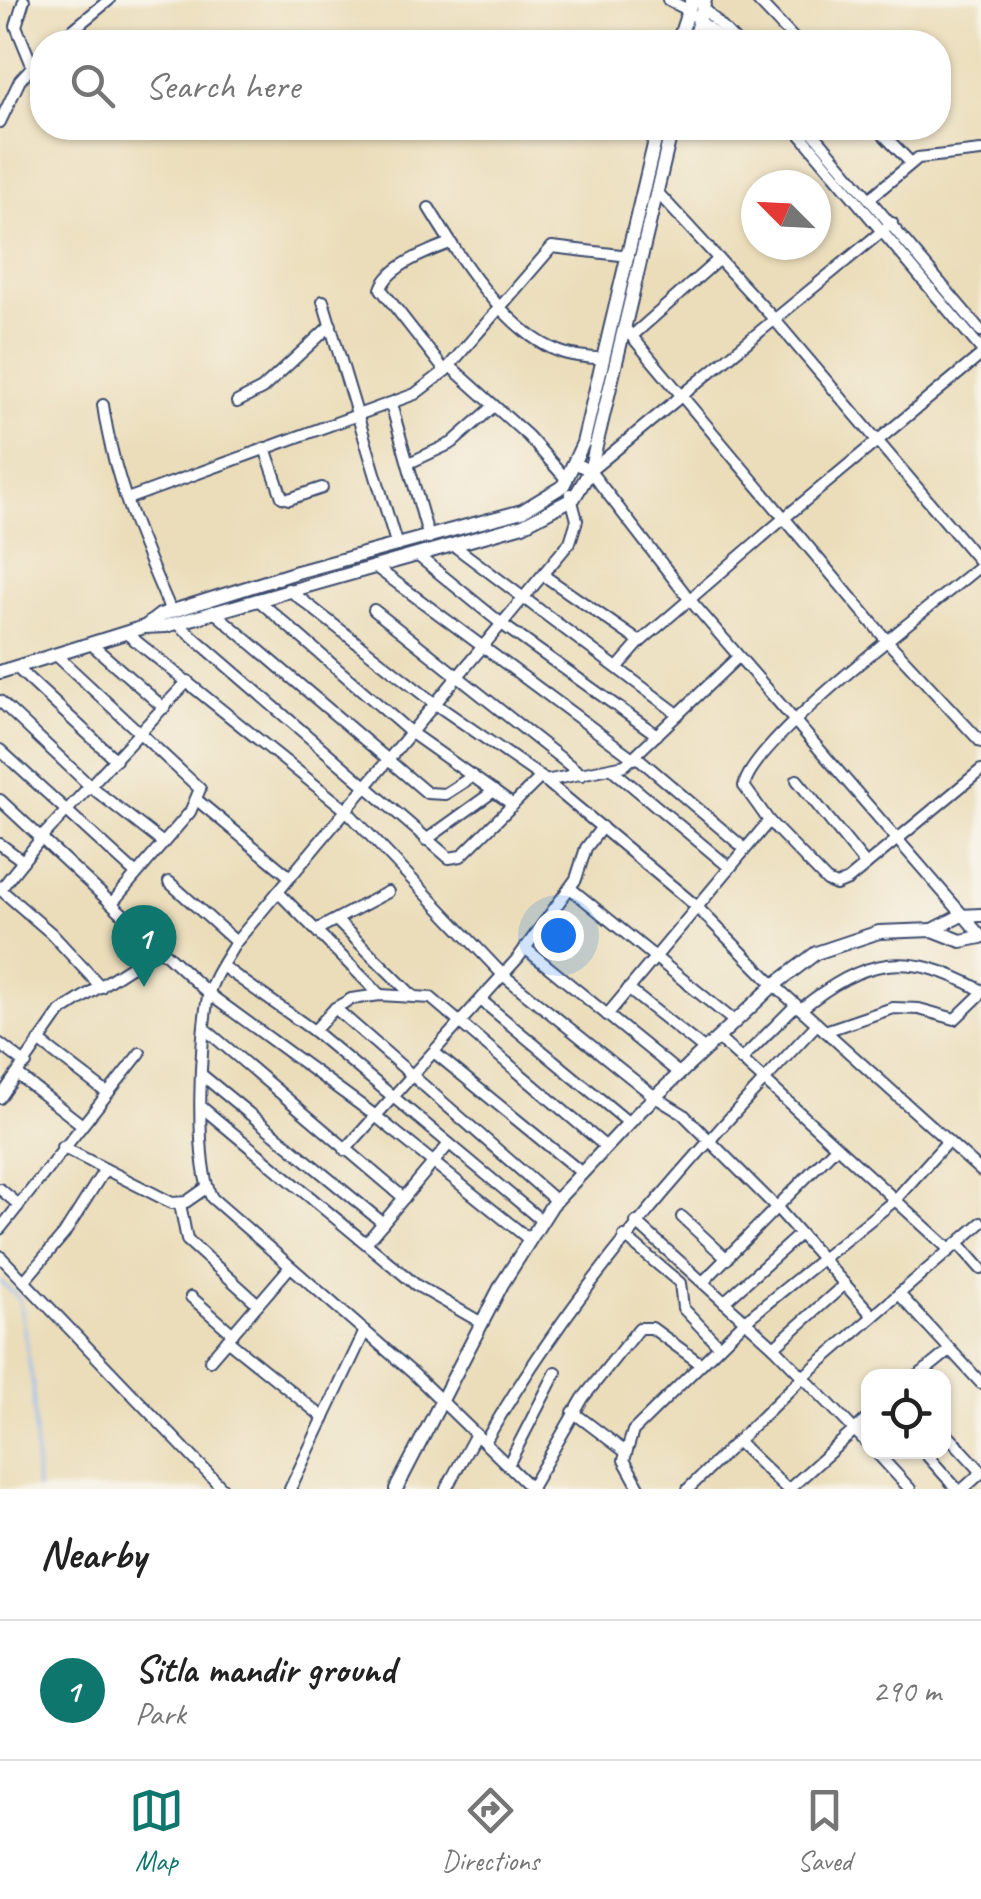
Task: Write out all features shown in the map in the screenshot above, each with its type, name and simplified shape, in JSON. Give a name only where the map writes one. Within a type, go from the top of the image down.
[{"type":"street","points":[[24,0],[16,26],[30,60]]},
{"type":"street","points":[[73,30],[109,0]]},
{"type":"street","points":[[668,0],[697,6],[723,30]]},
{"type":"street","points":[[758,1],[786,30]]},
{"type":"street","points":[[684,30],[697,6]]},
{"type":"street","points":[[697,6],[715,30]]},
{"type":"street","points":[[0,122],[30,69]]},
{"type":"street","points":[[0,672],[397,546],[522,512],[565,483],[576,464],[604,359],[655,140]]},
{"type":"street","points":[[174,617],[213,611],[417,555],[537,519],[574,498],[590,471],[628,331],[669,140]]},
{"type":"street","points":[[618,667],[640,642],[981,352],[804,140]]},
{"type":"street","points":[[819,140],[981,331]]},
{"type":"street","points":[[889,140],[911,163]]},
{"type":"street","points":[[870,198],[911,163],[932,154],[981,151]]},
{"type":"street","points":[[657,192],[774,318],[981,564],[794,721],[758,756],[745,780],[747,792],[768,820],[832,884],[842,884],[981,770]]},
{"type":"street","points":[[429,208],[450,243],[500,306],[556,351],[604,359]]},
{"type":"street","points":[[590,471],[892,224]]},
{"type":"street","points":[[450,243],[400,268],[386,278],[381,289],[447,368],[494,406],[565,483],[574,498],[575,532],[524,599],[236,942],[222,966],[209,994],[205,1029],[200,1144],[206,1188],[221,1208],[365,1331],[532,1488],[573,1412],[644,1326],[701,1364]]},
{"type":"street","points":[[128,499],[415,394],[447,368],[552,247],[628,256]]},
{"type":"street","points":[[628,331],[719,260]]},
{"type":"street","points":[[323,300],[397,546]]},
{"type":"street","points":[[237,402],[262,390],[331,325]]},
{"type":"street","points":[[628,331],[889,643],[981,742]]},
{"type":"street","points":[[390,404],[429,538]]},
{"type":"street","points":[[104,405],[109,442],[174,617],[368,784],[442,855],[455,858],[543,779],[613,770],[635,758],[738,657]]},
{"type":"street","points":[[409,463],[452,443],[494,406]]},
{"type":"street","points":[[265,448],[282,497],[289,499],[322,488]]},
{"type":"street","points":[[576,464],[590,471],[690,600],[981,936]]},
{"type":"street","points":[[453,544],[678,714]]},
{"type":"street","points":[[417,555],[502,625],[657,735]]},
{"type":"street","points":[[374,566],[635,758],[745,848]]},
{"type":"street","points":[[543,575],[640,642]]},
{"type":"street","points":[[287,588],[602,827],[696,906],[774,985],[981,1171]]},
{"type":"street","points":[[256,598],[410,732],[513,804]]},
{"type":"street","points":[[374,610],[582,775]]},
{"type":"street","points":[[213,611],[432,796],[445,794],[473,776]]},
{"type":"street","points":[[126,633],[346,810],[503,976],[655,1098],[683,1114],[778,1210],[874,1316]]},
{"type":"street","points":[[91,644],[164,708]]},
{"type":"street","points":[[56,655],[199,785],[197,800],[112,902]]},
{"type":"street","points":[[16,666],[116,760]]},
{"type":"street","points":[[101,987],[51,933],[0,890],[42,837],[188,681]]},
{"type":"street","points":[[0,701],[91,787],[163,844]]},
{"type":"street","points":[[0,750],[136,874]]},
{"type":"street","points":[[613,770],[729,868]]},
{"type":"street","points":[[797,780],[866,865]]},
{"type":"street","points":[[426,840],[494,792]]},
{"type":"street","points":[[0,800],[209,994],[376,1116],[530,1240]]},
{"type":"street","points":[[197,800],[290,877]]},
{"type":"street","points":[[608,1015],[768,820]]},
{"type":"street","points":[[345,1150],[503,976],[570,888],[586,848],[602,827]]},
{"type":"street","points":[[0,844],[23,861]]},
{"type":"street","points":[[169,882],[236,942]]},
{"type":"street","points":[[570,888],[735,1022]]},
{"type":"street","points":[[278,892],[380,995]]},
{"type":"street","points":[[316,930],[388,892]]},
{"type":"street","points":[[933,930],[960,916],[981,914]]},
{"type":"street","points":[[337,920],[412,996]]},
{"type":"street","points":[[396,1489],[482,1323],[542,1220],[582,1172],[705,1050],[774,985],[816,953],[880,932],[933,930],[961,941],[981,936]]},
{"type":"street","points":[[0,1098],[60,1012],[160,948]]},
{"type":"street","points":[[525,948],[680,1074]]},
{"type":"street","points":[[446,1489],[525,1371],[624,1236],[821,1027],[893,1008],[919,1009],[955,1019],[981,992],[934,968],[890,963],[845,976],[798,1007],[741,1060]]},
{"type":"street","points":[[222,966],[314,1031],[542,1220]]},
{"type":"street","points":[[628,989],[705,1050]]},
{"type":"street","points":[[314,1031],[335,1008],[351,999],[412,996],[439,1002],[606,1147]]},
{"type":"street","points":[[482,1000],[629,1123]]},
{"type":"street","points":[[335,1008],[556,1201]]},
{"type":"street","points":[[205,1029],[404,1198]]},
{"type":"street","points":[[718,1038],[895,1200],[981,1269]]},
{"type":"street","points":[[39,1040],[107,1093]]},
{"type":"street","points":[[0,1044],[26,1064]]},
{"type":"street","points":[[0,1229],[140,1053]]},
{"type":"street","points":[[435,1053],[582,1172]]},
{"type":"street","points":[[18,1075],[82,1124]]},
{"type":"street","points":[[202,1075],[383,1222]]},
{"type":"street","points":[[204,1108],[416,1285],[482,1323]]},
{"type":"street","points":[[640,1489],[630,1476],[624,1450],[633,1431],[745,1320],[895,1200],[948,1141]]},
{"type":"street","points":[[366,1243],[448,1144]]},
{"type":"street","points":[[62,1147],[180,1204]]},
{"type":"street","points":[[703,1282],[836,1147]]},
{"type":"street","points":[[24,1281],[64,1234],[105,1169]]},
{"type":"street","points":[[180,1204],[206,1188]]},
{"type":"street","points":[[0,1189],[19,1205]]},
{"type":"street","points":[[180,1204],[187,1240],[258,1304]]},
{"type":"street","points":[[682,1217],[727,1259]]},
{"type":"street","points":[[636,1222],[774,1347],[861,1435]]},
{"type":"street","points":[[688,1489],[804,1376],[981,1223]]},
{"type":"street","points":[[724,1302],[800,1234]]},
{"type":"street","points":[[624,1236],[680,1283],[683,1308],[719,1346]]},
{"type":"street","points":[[0,1256],[223,1489]]},
{"type":"street","points":[[210,1360],[290,1267]]},
{"type":"street","points":[[774,1347],[845,1284]]},
{"type":"street","points":[[899,1294],[981,1384]]},
{"type":"street","points":[[191,1297],[230,1337],[324,1418]]},
{"type":"street","points":[[290,1489],[365,1331]]},
{"type":"street","points":[[927,1369],[950,1350]]},
{"type":"street","points":[[508,1465],[556,1372]]},
{"type":"street","points":[[573,1412],[624,1450]]},
{"type":"street","points":[[739,1443],[788,1489],[861,1423]]},
{"type":"street","points":[[931,1459],[960,1489],[981,1472],[951,1439]]},
{"type":"street","points":[[882,1459],[910,1489]]},
{"type":"waterway","points":[[0,1281],[19,1298],[33,1386],[37,1489]]},
{"type":"place","name":"Sitla mandir ground","points":[[144,987]]}]
